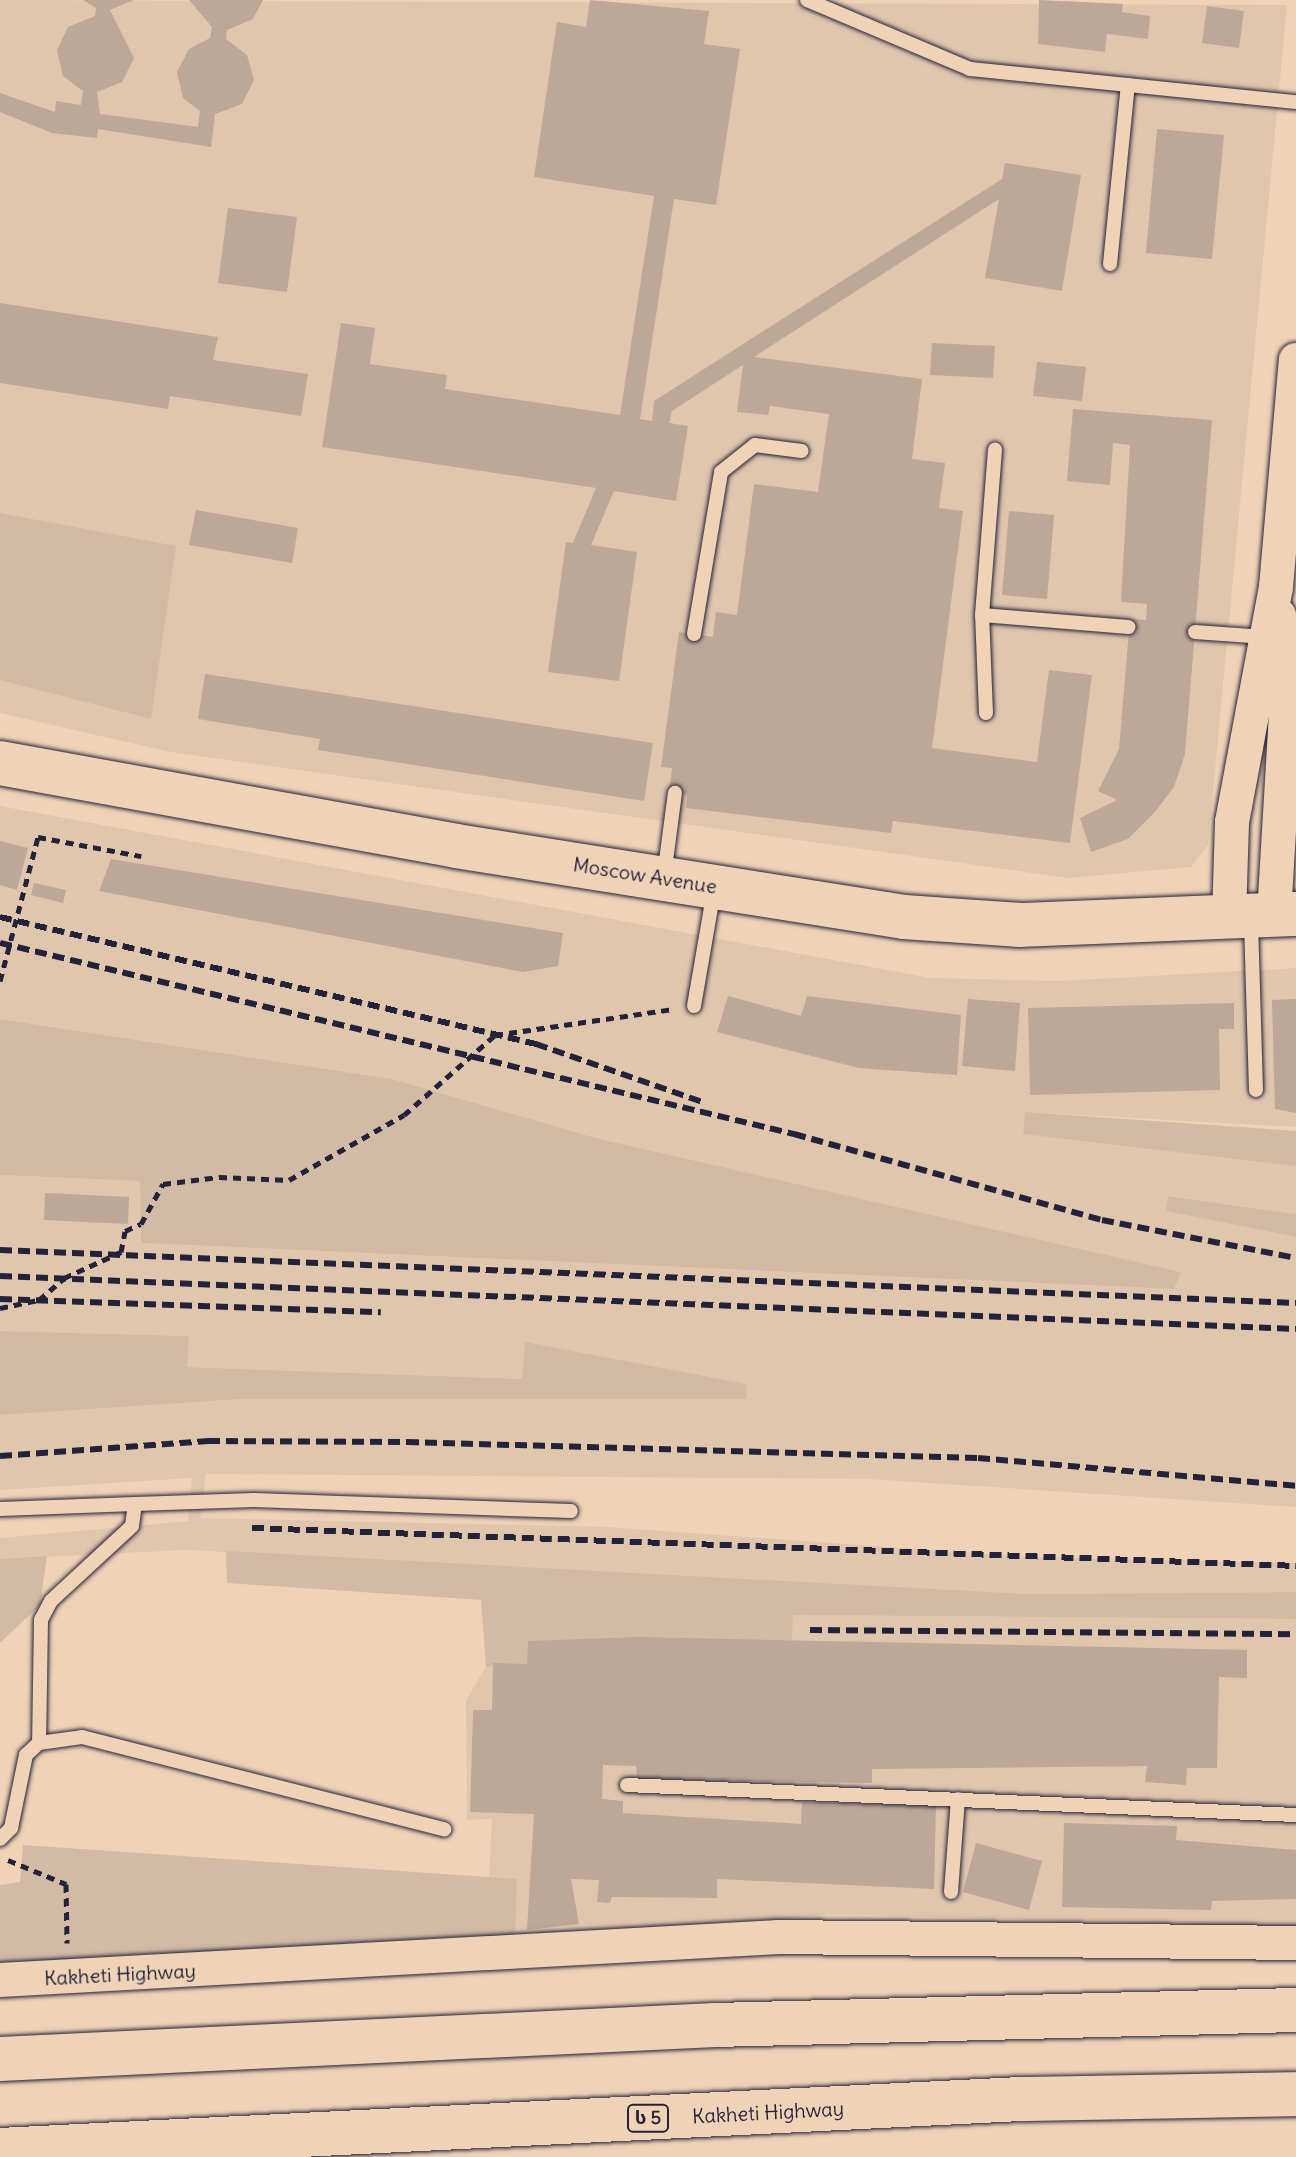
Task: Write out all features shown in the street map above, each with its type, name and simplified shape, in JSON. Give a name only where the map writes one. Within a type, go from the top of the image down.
[{"type":"main road","name":"Moscow Avenue","points":[[9,772],[904,917],[1021,925],[1262,916]]},
{"type":"main road","points":[[0,2059],[715,2025],[1296,2010]]},
{"type":"main road","name":"Kakheti Highway","points":[[0,2150],[240,2147],[1021,2099],[1296,2094]]},
{"type":"street","points":[[1262,916],[1241,748],[1276,587],[1296,360]]},
{"type":"street","points":[[1262,916],[1291,701],[1276,587]]},
{"type":"street","name":"Kakheti Highway","points":[[0,1980],[779,1937],[1296,1943]]},
{"type":"lane","points":[[807,0],[970,69],[1296,102]]},
{"type":"lane","points":[[1110,264],[1128,85]]},
{"type":"lane","points":[[694,634],[721,472],[755,445],[802,451]]},
{"type":"lane","points":[[986,713],[982,615],[995,450]]},
{"type":"lane","points":[[982,615],[1129,627]]},
{"type":"lane","points":[[1195,632],[1265,637]]},
{"type":"lane","points":[[664,877],[675,793]]},
{"type":"lane","points":[[694,1006],[715,886]]},
{"type":"lane","points":[[1256,1090],[1262,916]]},
{"type":"lane","points":[[0,1509],[254,1500],[571,1511]]},
{"type":"lane","points":[[39,1743],[41,1620],[51,1601],[132,1526],[135,1504]]},
{"type":"lane","points":[[0,1839],[11,1828],[26,1755],[39,1743],[82,1737],[444,1829]]},
{"type":"lane","points":[[627,1785],[1296,1815]]},
{"type":"lane","points":[[951,1892],[958,1799]]},
{"type":"path","points":[[0,981],[38,837],[141,856]]},
{"type":"path","points":[[0,1308],[39,1300],[64,1278],[121,1252],[125,1231],[141,1224],[163,1184],[219,1177],[289,1180],[404,1115],[495,1035],[694,1006]]},
{"type":"path","points":[[0,1857],[66,1884],[68,1957]]},
{"type":"shaded area","points":[[0,0],[1287,5],[1208,845],[1191,867],[1068,878],[170,752],[0,713]]},
{"type":"shaded area","points":[[0,513],[176,546],[151,719],[0,680]]},
{"type":"shaded area","points":[[0,806],[931,978],[1059,981],[1296,968],[1296,1127],[1025,1112],[1023,1133],[1296,1166],[1296,1214],[1169,1196],[1165,1211],[1296,1237],[1296,1507],[867,1479],[206,1474],[200,1518],[607,1527],[1027,1557],[1296,1563],[1296,1592],[1025,1594],[186,1550],[0,1559],[0,1538],[188,1521],[192,1478],[0,1490],[0,1415],[243,1399],[747,1399],[525,1343],[522,1379],[186,1367],[188,1336],[0,1331],[0,1175],[140,1181],[142,1243],[1173,1289],[1181,1272],[596,1138],[392,1079],[0,1019]]},
{"type":"shaded area","points":[[0,1019],[392,1079],[596,1138],[1181,1272],[1174,1289],[141,1243],[140,1181],[0,1175]]},
{"type":"shaded area","points":[[1025,1112],[1296,1131],[1296,1166],[1023,1134]]},
{"type":"shaded area","points":[[1168,1196],[1296,1214],[1296,1237],[1165,1211]]},
{"type":"shaded area","points":[[0,1331],[189,1336],[187,1367],[522,1379],[525,1342],[746,1384],[747,1399],[243,1399],[0,1415]]},
{"type":"shaded area","points":[[226,1551],[1025,1594],[1296,1592],[1296,1619],[793,1615],[792,1640],[529,1641],[527,1664],[486,1667],[481,1600],[227,1583]]},
{"type":"shaded area","points":[[47,1556],[40,1605],[0,1643],[0,1559]]},
{"type":"shaded area","points":[[792,1615],[1296,1619],[1296,1927],[831,1914],[515,1945],[517,1880],[489,1879],[492,1819],[467,1820],[466,1700],[486,1667],[528,1641],[791,1640]]},
{"type":"shaded area","points":[[23,1845],[517,1879],[515,1945],[0,1971],[0,1885],[20,1882]]},
{"type":"building","points":[[83,0],[134,0],[110,10],[134,58],[122,82],[97,92],[100,114],[198,127],[200,111],[183,98],[177,72],[189,49],[210,38],[212,27],[189,0],[263,0],[253,19],[227,30],[226,39],[247,55],[254,80],[242,104],[215,114],[211,147],[98,129],[97,138],[52,133],[0,112],[0,93],[55,112],[56,101],[81,105],[83,91],[63,76],[57,50],[68,27],[95,16],[96,8]]},
{"type":"building","points":[[590,0],[709,11],[704,44],[740,49],[716,205],[674,199],[640,419],[652,421],[654,401],[1002,179],[1005,163],[1081,175],[1062,291],[985,278],[999,199],[754,357],[922,379],[912,459],[945,463],[939,508],[963,511],[932,748],[1037,762],[1049,670],[1092,675],[1070,843],[893,821],[891,833],[686,808],[687,795],[669,792],[672,768],[661,767],[679,632],[713,637],[716,612],[737,615],[754,484],[818,492],[829,414],[770,406],[768,415],[737,412],[743,365],[672,411],[669,423],[688,426],[676,501],[614,491],[591,545],[637,552],[619,681],[548,672],[566,542],[573,543],[596,488],[322,447],[341,323],[375,328],[370,364],[447,375],[445,389],[620,415],[654,196],[534,177],[557,22],[586,27]]},
{"type":"building","points":[[1039,0],[1123,4],[1122,12],[1150,16],[1148,39],[1107,34],[1105,52],[1038,44]]},
{"type":"building","points":[[1207,6],[1244,11],[1239,48],[1202,43]]},
{"type":"building","points":[[1157,129],[1224,135],[1212,259],[1146,253]]},
{"type":"building","points":[[228,208],[297,217],[287,292],[218,283]]},
{"type":"building","points":[[0,303],[218,337],[213,360],[308,374],[301,416],[170,396],[168,409],[0,383]]},
{"type":"building","points":[[932,343],[995,346],[993,378],[930,375]]},
{"type":"building","points":[[1037,362],[1086,367],[1082,401],[1033,396]]},
{"type":"building","points":[[1073,409],[1212,420],[1185,754],[1174,787],[1154,813],[1128,839],[1091,852],[1080,818],[1117,800],[1098,791],[1119,749],[1130,619],[1146,620],[1147,604],[1121,602],[1130,445],[1113,443],[1110,485],[1067,481]]},
{"type":"building","points":[[196,510],[298,528],[292,563],[189,545]]},
{"type":"building","points":[[1009,511],[1054,515],[1047,599],[1002,595]]},
{"type":"building","points":[[205,674],[653,743],[644,801],[318,750],[320,739],[198,719]]},
{"type":"building","points":[[0,841],[28,848],[17,890],[0,885]]},
{"type":"building","points":[[111,859],[563,933],[558,966],[523,972],[99,891]]},
{"type":"building","points":[[34,883],[66,890],[63,903],[31,895]]},
{"type":"building","points":[[728,996],[801,1016],[807,996],[961,1015],[957,1075],[859,1068],[717,1032]]},
{"type":"building","points":[[968,999],[1020,1003],[1015,1071],[962,1066]]},
{"type":"building","points":[[1296,999],[1296,1113],[1275,1109],[1272,1000]]},
{"type":"building","points":[[1234,1003],[1234,1029],[1219,1029],[1220,1090],[1030,1095],[1028,1008]]},
{"type":"building","points":[[45,1193],[129,1197],[128,1224],[44,1220]]},
{"type":"building","points":[[639,1637],[1247,1650],[1247,1678],[1219,1677],[1217,1768],[1187,1768],[1186,1785],[1145,1782],[1147,1766],[872,1769],[872,1783],[637,1779],[636,1766],[603,1765],[602,1799],[623,1801],[623,1813],[801,1824],[802,1802],[936,1806],[934,1889],[717,1879],[717,1898],[612,1897],[610,1903],[597,1902],[599,1880],[571,1879],[579,1924],[527,1930],[534,1814],[470,1812],[473,1710],[492,1710],[493,1663],[527,1664],[528,1641]]},
{"type":"building","points":[[1064,1823],[1177,1826],[1176,1840],[1296,1850],[1296,1899],[1212,1901],[1211,1910],[1062,1907]]},
{"type":"building","points":[[976,1843],[1042,1861],[1029,1910],[963,1892]]},
{"type":"railway","points":[[0,917],[536,1044],[703,1102]]},
{"type":"railway","points":[[0,943],[794,1134],[1102,1220],[1296,1258]]},
{"type":"railway","points":[[0,1250],[1296,1303]]},
{"type":"railway","points":[[0,1276],[1296,1329]]},
{"type":"railway","points":[[0,1299],[381,1312]]},
{"type":"railway","points":[[0,1456],[208,1441],[407,1442],[978,1458],[1296,1486]]},
{"type":"railway","points":[[252,1528],[1296,1566]]},
{"type":"railway","points":[[810,1630],[1296,1634]]}]
